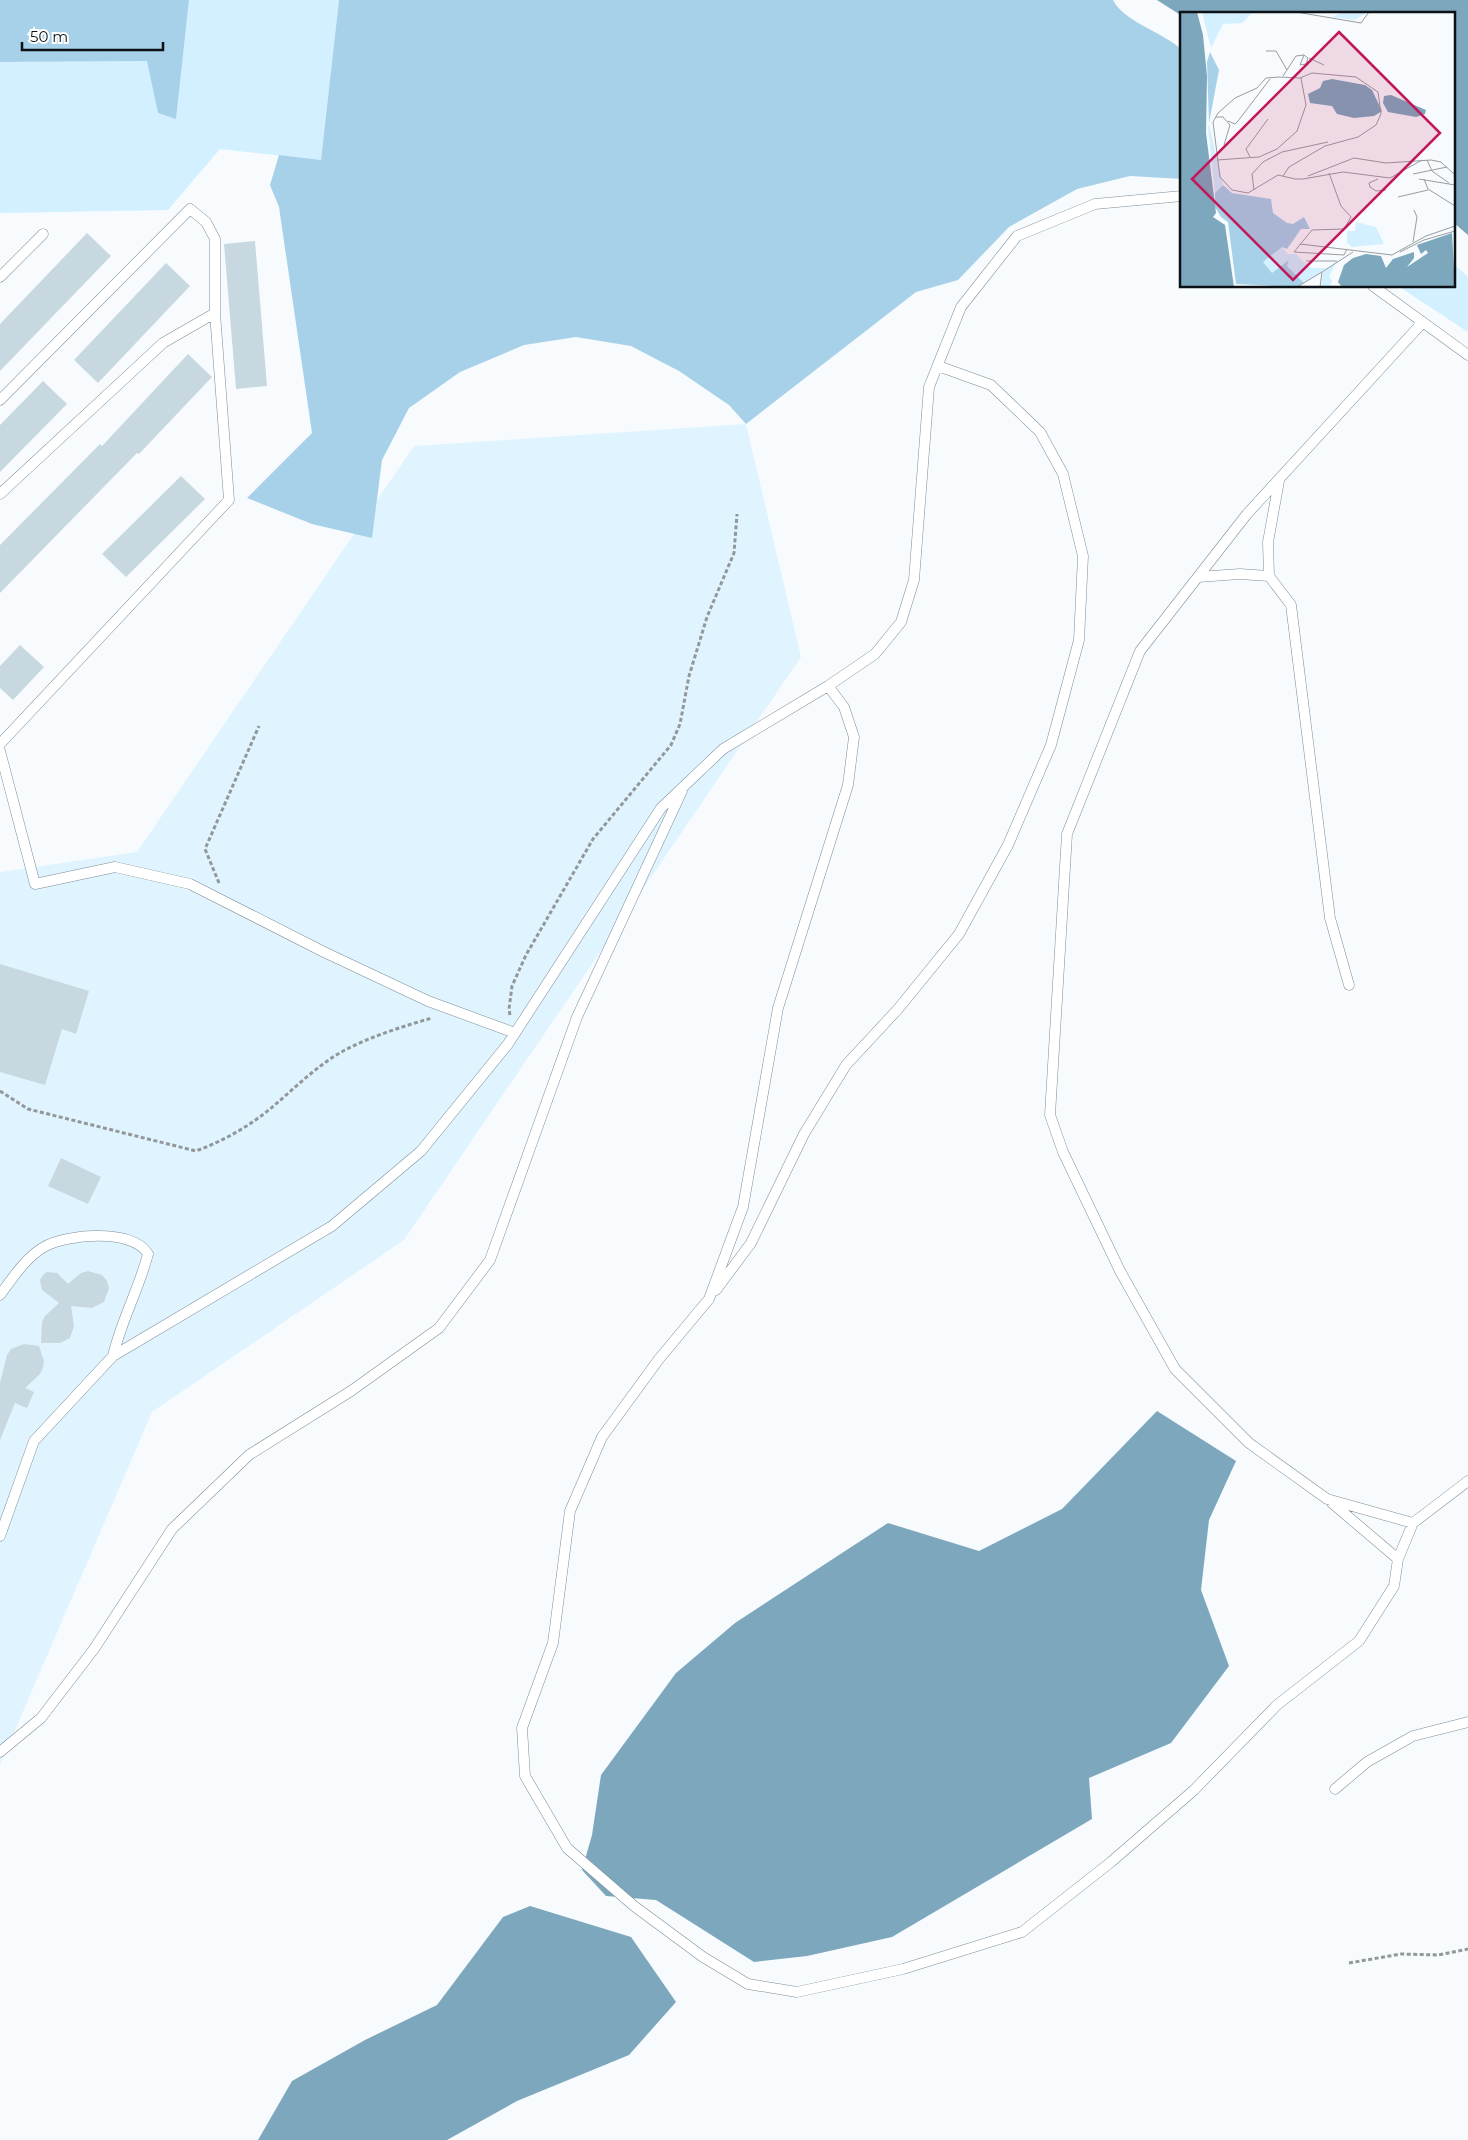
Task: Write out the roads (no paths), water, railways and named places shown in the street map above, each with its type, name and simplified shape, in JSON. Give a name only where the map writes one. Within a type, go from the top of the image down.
[{"type":"lane","points":[[0,1536],[34,1441],[113,1356],[332,1226],[421,1151],[515,1033],[661,808],[723,749],[828,686],[875,654],[902,622],[914,580],[929,387],[961,307],[1017,236],[1095,204],[1180,196]]},
{"type":"lane","points":[[0,400],[190,209],[206,222],[215,239],[215,313],[229,500],[0,744]]},
{"type":"lane","points":[[0,277],[43,234]]},
{"type":"lane","points":[[1376,288],[1468,355]]},
{"type":"lane","points":[[0,494],[163,342],[215,313]]},
{"type":"lane","points":[[1398,1560],[1328,1499],[1249,1443],[1176,1369],[1120,1271],[1064,1152],[1050,1115],[1067,834],[1140,651],[1247,514],[1423,322]]},
{"type":"lane","points":[[938,366],[991,385],[1040,432],[1063,474],[1083,556],[1079,640],[1051,745],[1008,845],[964,926],[898,1009],[846,1065],[804,1134],[752,1243],[709,1300],[659,1359],[602,1436],[570,1511],[553,1643],[522,1728],[525,1776],[567,1848],[634,1906],[703,1957],[748,1984],[797,1992],[903,1969],[1022,1932],[1112,1862],[1194,1790],[1277,1705],[1359,1641],[1394,1586],[1398,1560],[1413,1523],[1468,1481]]},
{"type":"lane","points":[[1279,480],[1268,542],[1269,576],[1291,606],[1330,918],[1349,985]]},
{"type":"lane","points":[[1198,578],[1240,574],[1269,576]]},
{"type":"lane","points":[[709,1300],[743,1206],[778,1008],[848,785],[854,737],[844,707],[828,686]]},
{"type":"lane","points":[[0,751],[35,884],[115,867],[190,884],[341,960],[428,1001],[515,1033]]},
{"type":"lane","points":[[0,1752],[41,1718],[94,1649],[172,1529],[249,1455],[351,1391],[439,1328],[490,1260],[577,1017],[686,784]]},
{"type":"lane","points":[[0,1295],[18,1270],[44,1247],[82,1236],[116,1237],[134,1242],[145,1248],[148,1254],[141,1282],[118,1333],[113,1356]]},
{"type":"lane","points":[[1328,1499],[1413,1523]]},
{"type":"lane","points":[[1335,1789],[1367,1762],[1413,1736],[1468,1722]]}]
